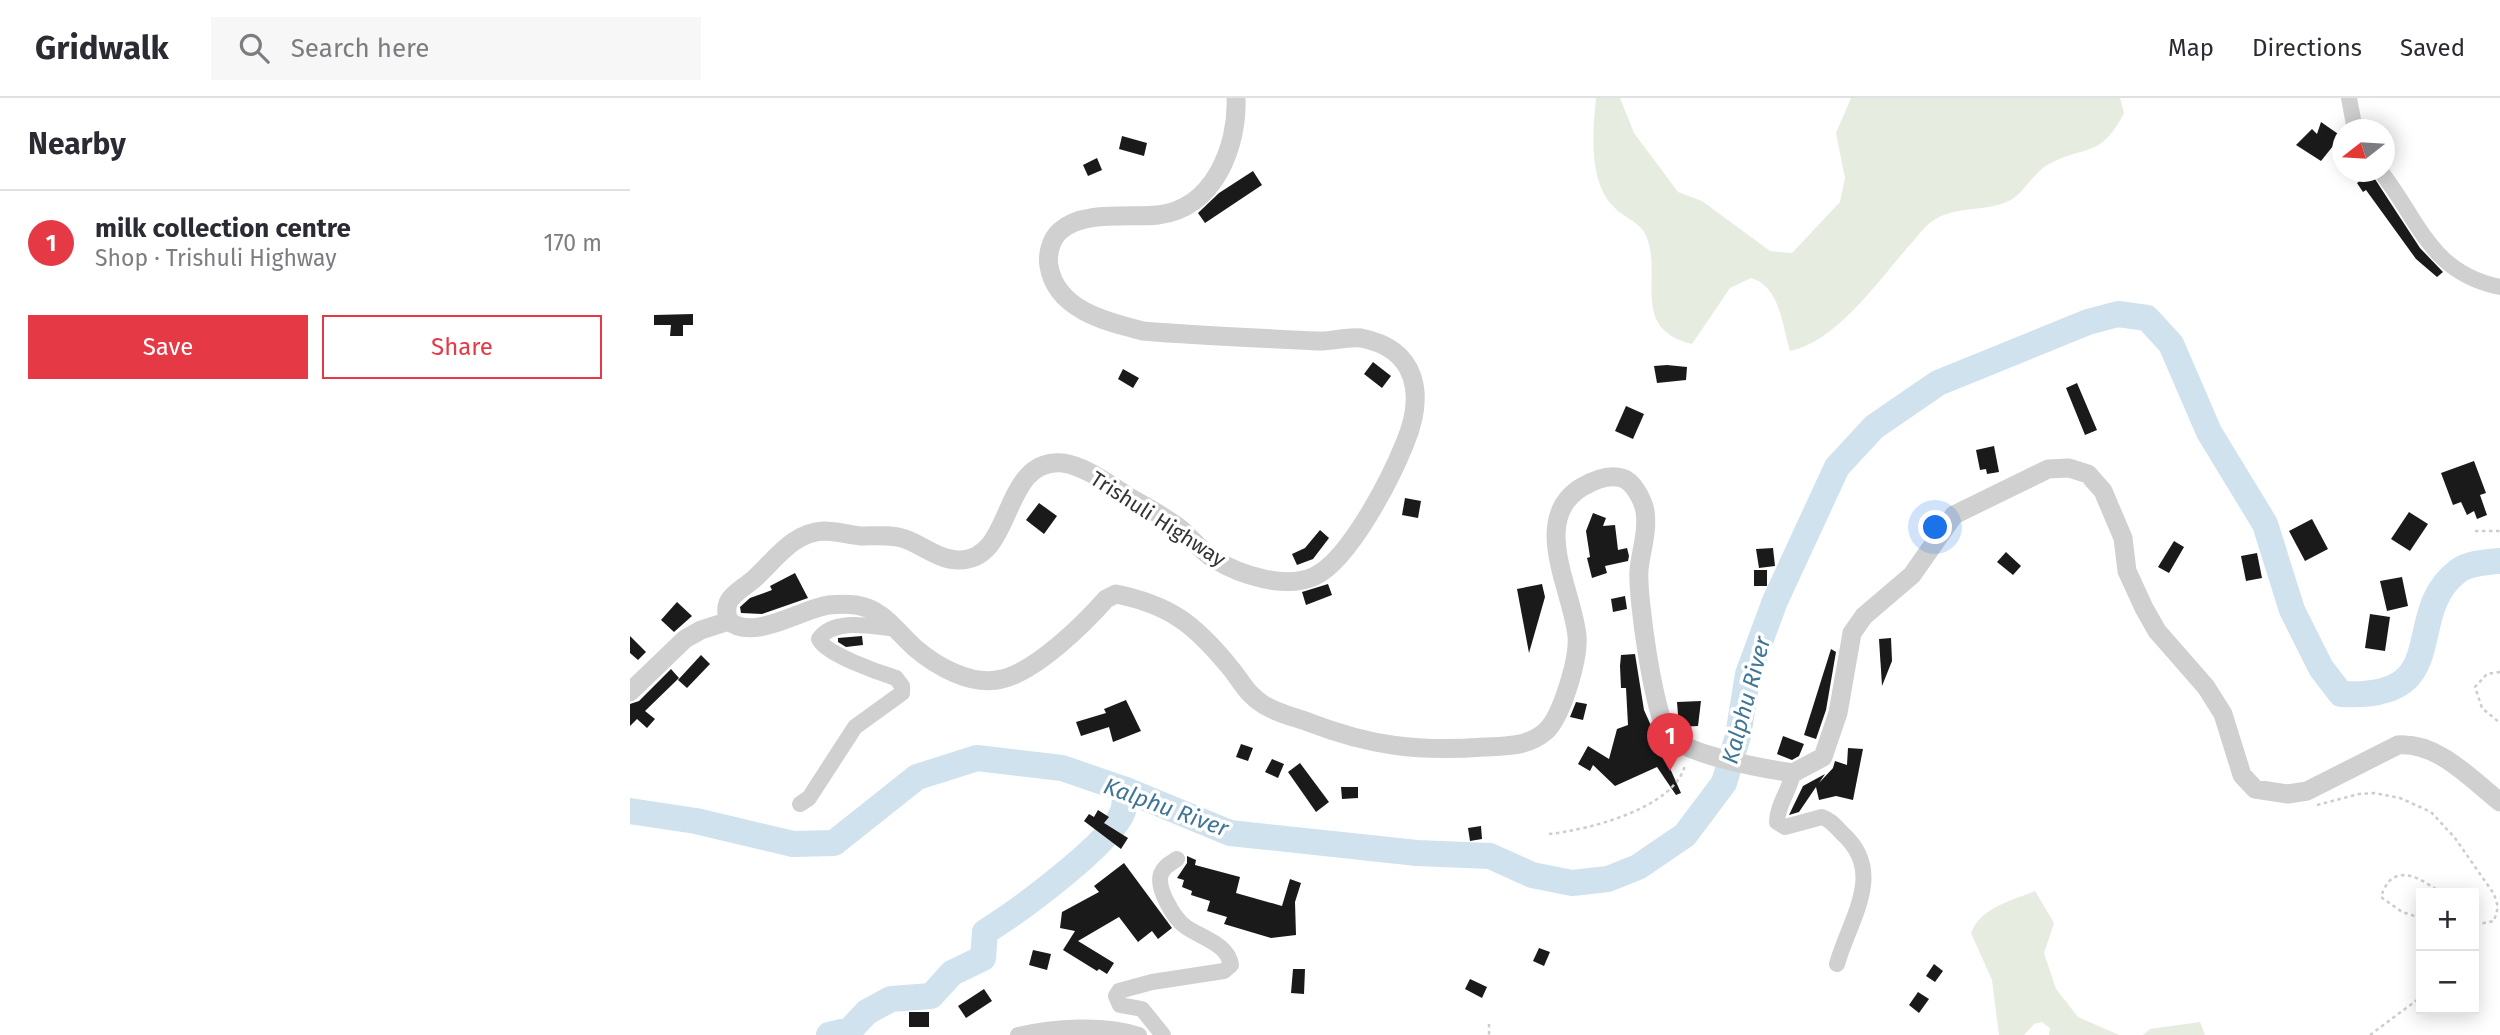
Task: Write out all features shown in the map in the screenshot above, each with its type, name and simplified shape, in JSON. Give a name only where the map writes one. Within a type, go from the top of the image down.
[{"type":"street","name":"Trishuli Highway","points":[[729,621],[725,608],[730,596],[755,579],[796,540],[811,533],[902,538],[957,560],[981,554],[990,548],[1011,499],[1027,478],[1052,464],[1065,463],[1098,478],[1181,529],[1196,546],[1216,561],[1241,570],[1279,581],[1301,580],[1318,575],[1330,564],[1380,497],[1411,428],[1415,387],[1407,364],[1398,352],[1358,337],[1322,341],[1143,331],[1116,324],[1075,305],[1055,285],[1050,271],[1052,243],[1060,231],[1087,220],[1160,215],[1179,209],[1204,191],[1224,166],[1231,148],[1236,130],[1236,98]]},
{"type":"street","points":[[2349,98],[2353,119]]},
{"type":"street","points":[[2388,182],[2431,248],[2472,281],[2500,287]]},
{"type":"street","points":[[630,692],[685,639],[701,630],[729,621],[742,628],[779,622],[828,605],[856,605],[888,619],[930,661],[979,680],[1001,680],[1024,669],[1047,653],[1106,598],[1116,594],[1164,607],[1186,620],[1231,668],[1244,690],[1265,706],[1331,731],[1388,746],[1421,751],[1511,747],[1548,729],[1574,673],[1577,634],[1558,558],[1560,511],[1570,494],[1610,476],[1625,478],[1633,487],[1645,511],[1645,543],[1640,580],[1656,697],[1669,735],[1698,750],[1793,773],[1823,757],[1838,713],[1852,632],[1864,615],[1912,575],[1954,515],[2048,469],[2069,468],[2088,474],[2103,491],[2123,537],[2127,571],[2144,608],[2157,631],[2186,661],[2223,713],[2242,775],[2255,789],[2287,794],[2307,791],[2398,745],[2414,744],[2455,766],[2500,802]]},
{"type":"street","points":[[800,804],[809,798],[855,727],[902,693],[902,686],[896,678],[831,651],[821,645],[819,639],[823,633],[841,626],[897,629]]},
{"type":"street","points":[[1793,773],[1791,787],[1777,812],[1777,821],[1785,827],[1822,817],[1827,819],[1853,842],[1865,867],[1861,900],[1837,964]]},
{"type":"street","points":[[1163,1035],[1142,1009],[1120,1005],[1116,996],[1119,991],[1152,982],[1224,971],[1231,965],[1223,950],[1185,926],[1166,897],[1160,875],[1166,866],[1177,859]]},
{"type":"street","points":[[1018,1035],[1087,1028],[1111,1028],[1139,1035]]},
{"type":"path","points":[[2475,531],[2500,531]]},
{"type":"path","points":[[2500,672],[2487,674],[2475,687],[2482,708],[2500,723]]},
{"type":"path","points":[[1549,834],[1577,831],[1646,808],[1670,791],[1698,750]]},
{"type":"path","points":[[2308,805],[2374,793],[2400,798],[2431,813],[2455,838],[2494,894],[2498,907],[2497,916],[2488,924],[2479,925]]},
{"type":"path","points":[[2416,916],[2389,905],[2381,897],[2384,888],[2391,880],[2410,875],[2423,879],[2435,888]]},
{"type":"path","points":[[2370,1035],[2416,1001]]},
{"type":"path","points":[[1489,1024],[1489,1035]]},
{"type":"shaded area","points":[[1596,98],[1620,98],[1634,133],[1678,192],[1702,201],[1770,251],[1792,253],[1840,202],[1845,178],[1836,133],[1851,98],[2120,98],[2124,113],[2108,138],[2092,148],[2042,168],[2016,197],[2009,201],[1950,213],[1930,223],[1840,323],[1824,336],[1790,351],[1774,298],[1761,282],[1751,278],[1730,288],[1692,344],[1673,337],[1661,327],[1654,314],[1651,253],[1647,238],[1637,224],[1613,206],[1599,183],[1594,154]]},
{"type":"shaded area","points":[[2035,891],[2054,923],[2044,953],[2056,989],[2078,1017],[2119,1035],[2049,1035],[2050,1028],[2042,1022],[2034,1024],[2024,1035],[1999,1035],[1992,980],[1971,933],[1989,911]]},
{"type":"shaded area","points":[[2200,1022],[2205,1035],[2143,1035],[2150,1029]]},
{"type":"building","points":[[2321,122],[2332,130],[2332,147],[2321,161],[2296,145],[2312,129],[2317,134]]},
{"type":"building","points":[[1122,136],[1147,143],[1144,156],[1119,149]]},
{"type":"building","points":[[1097,158],[1102,170],[1088,176],[1083,165]]},
{"type":"building","points":[[1253,171],[1262,185],[1205,223],[1198,213],[1219,193]]},
{"type":"building","points":[[2377,182],[2420,248],[2443,272],[2437,277],[2416,259],[2366,190],[2363,192],[2357,183]]},
{"type":"building","points":[[693,314],[693,325],[683,325],[683,336],[670,336],[671,325],[654,325],[654,315]]},
{"type":"building","points":[[1373,362],[1391,376],[1382,388],[1364,374]]},
{"type":"building","points":[[1654,366],[1687,367],[1686,380],[1657,383]]},
{"type":"building","points":[[1123,369],[1139,378],[1133,388],[1118,379]]},
{"type":"building","points":[[2077,383],[2097,430],[2085,435],[2066,388]]},
{"type":"building","points":[[1626,406],[1644,414],[1633,439],[1615,431]]},
{"type":"building","points":[[1994,446],[1999,472],[1987,474],[1986,469],[1980,470],[1976,450]]},
{"type":"building","points":[[2474,461],[2486,493],[2480,495],[2487,515],[2477,519],[2474,511],[2467,515],[2461,502],[2453,505],[2441,473]]},
{"type":"building","points":[[1405,498],[1421,501],[1418,518],[1402,515]]},
{"type":"building","points":[[1039,503],[1057,516],[1044,534],[1026,520]]},
{"type":"building","points":[[2409,512],[2428,524],[2410,551],[2391,539]]},
{"type":"building","points":[[1593,513],[1606,518],[1603,526],[1615,525],[1618,550],[1627,548],[1629,556],[1628,561],[1605,566],[1607,573],[1592,578],[1587,558],[1590,557],[1586,531]]},
{"type":"building","points":[[2312,519],[2328,549],[2305,561],[2289,531]]},
{"type":"building","points":[[1320,530],[1329,538],[1313,559],[1297,565],[1292,554],[1305,548]]},
{"type":"building","points":[[2174,541],[2184,547],[2169,573],[2158,567]]},
{"type":"building","points":[[1773,548],[1775,566],[1759,568],[1756,549]]},
{"type":"building","points":[[2006,552],[2021,566],[2013,575],[1997,562]]},
{"type":"building","points":[[2257,553],[2262,578],[2246,581],[2241,556]]},
{"type":"building","points":[[1754,570],[1767,570],[1767,586],[1754,586]]},
{"type":"building","points":[[795,573],[808,598],[762,614],[741,613],[740,607],[750,598],[772,590],[770,586]]},
{"type":"building","points":[[2402,577],[2408,606],[2387,611],[2380,581]]},
{"type":"building","points":[[1328,584],[1332,595],[1306,605],[1302,592]]},
{"type":"building","points":[[1542,584],[1545,597],[1529,653],[1517,589]]},
{"type":"building","points":[[1625,596],[1627,609],[1613,612],[1611,599]]},
{"type":"building","points":[[677,602],[692,616],[674,632],[661,620]]},
{"type":"building","points":[[2370,614],[2390,617],[2385,651],[2365,648]]},
{"type":"building","points":[[630,636],[646,652],[638,660],[630,653]]},
{"type":"building","points":[[862,636],[863,645],[846,647],[838,642],[838,638]]},
{"type":"building","points":[[1891,638],[1892,661],[1882,686],[1879,639]]},
{"type":"building","points":[[1831,649],[1836,652],[1826,710],[1816,739],[1804,735]]},
{"type":"building","points":[[1635,654],[1644,710],[1681,793],[1676,795],[1657,767],[1615,786],[1593,765],[1590,771],[1578,764],[1588,746],[1609,759],[1617,729],[1628,725],[1626,688],[1621,688],[1621,655]]},
{"type":"building","points":[[701,655],[710,664],[687,688],[678,680]]},
{"type":"building","points":[[671,669],[679,678],[645,711],[655,719],[647,728],[637,719],[630,726],[630,704],[639,701]]},
{"type":"building","points":[[1126,700],[1141,731],[1113,742],[1109,727],[1081,736],[1076,722],[1106,713],[1104,709]]},
{"type":"building","points":[[1701,701],[1698,726],[1679,727],[1677,702]]},
{"type":"building","points":[[1576,702],[1587,704],[1583,720],[1570,717]]},
{"type":"building","points":[[1783,736],[1804,744],[1799,756],[1792,760],[1777,754]]},
{"type":"building","points":[[1241,744],[1253,748],[1248,761],[1236,757]]},
{"type":"building","points":[[1848,748],[1863,749],[1853,800],[1836,796],[1819,800],[1816,787],[1799,812],[1789,815],[1803,786],[1825,774],[1819,783],[1833,768],[1835,761],[1847,765]]},
{"type":"building","points":[[1272,759],[1284,764],[1278,778],[1265,772]]},
{"type":"building","points":[[1300,763],[1329,802],[1316,812],[1288,772]]},
{"type":"building","points":[[1341,787],[1358,787],[1358,798],[1342,799]]},
{"type":"building","points":[[1098,810],[1109,817],[1104,823],[1128,838],[1121,849],[1084,821],[1089,814],[1094,817]]},
{"type":"building","points":[[1481,826],[1482,839],[1470,841],[1468,828]]},
{"type":"building","points":[[1187,856],[1196,860],[1195,865],[1240,877],[1236,893],[1282,906],[1290,879],[1301,883],[1295,902],[1296,935],[1271,938],[1224,924],[1227,917],[1207,911],[1210,901],[1191,895],[1192,891],[1182,887],[1184,880],[1177,878],[1187,863]]},
{"type":"building","points":[[1124,863],[1172,928],[1158,939],[1152,931],[1138,942],[1119,917],[1078,941],[1114,963],[1107,974],[1099,969],[1097,971],[1063,950],[1075,931],[1060,928],[1062,912],[1099,892],[1094,886]]},
{"type":"building","points":[[1539,948],[1550,952],[1544,966],[1533,961]]},
{"type":"building","points":[[1033,950],[1051,954],[1047,970],[1029,965]]},
{"type":"building","points":[[1934,964],[1943,971],[1935,982],[1926,976]]},
{"type":"building","points":[[1293,969],[1305,969],[1304,994],[1291,993]]},
{"type":"building","points":[[1470,979],[1487,987],[1482,998],[1465,989]]},
{"type":"building","points":[[984,989],[992,1001],[966,1018],[958,1006]]},
{"type":"building","points":[[1918,992],[1929,999],[1919,1013],[1909,1005]]},
{"type":"building","points":[[909,1012],[929,1012],[929,1027],[909,1027]]},
{"type":"waterway","name":"Kalphu River","points":[[630,811],[696,821],[793,844],[834,843],[917,777],[977,758],[1062,768],[1126,790],[1230,833],[1417,853],[1490,856],[1532,875],[1572,883],[1608,879],[1638,867],[1685,835],[1724,783],[1738,736],[1748,674],[1775,601],[1837,467],[1874,427],[1938,383],[2088,322],[2118,314],[2147,318],[2171,344],[2209,432],[2265,524],[2292,610],[2321,668],[2341,694],[2377,692],[2400,684],[2414,669],[2441,589],[2462,568],[2500,561]]},
{"type":"waterway","points":[[829,1035],[850,1030],[867,1012],[891,999],[931,996],[952,973],[983,958],[985,932],[1062,876],[1101,841],[1123,811],[1126,790]]},
{"type":"place","name":"milk collection centre","points":[[1670,771]]}]
